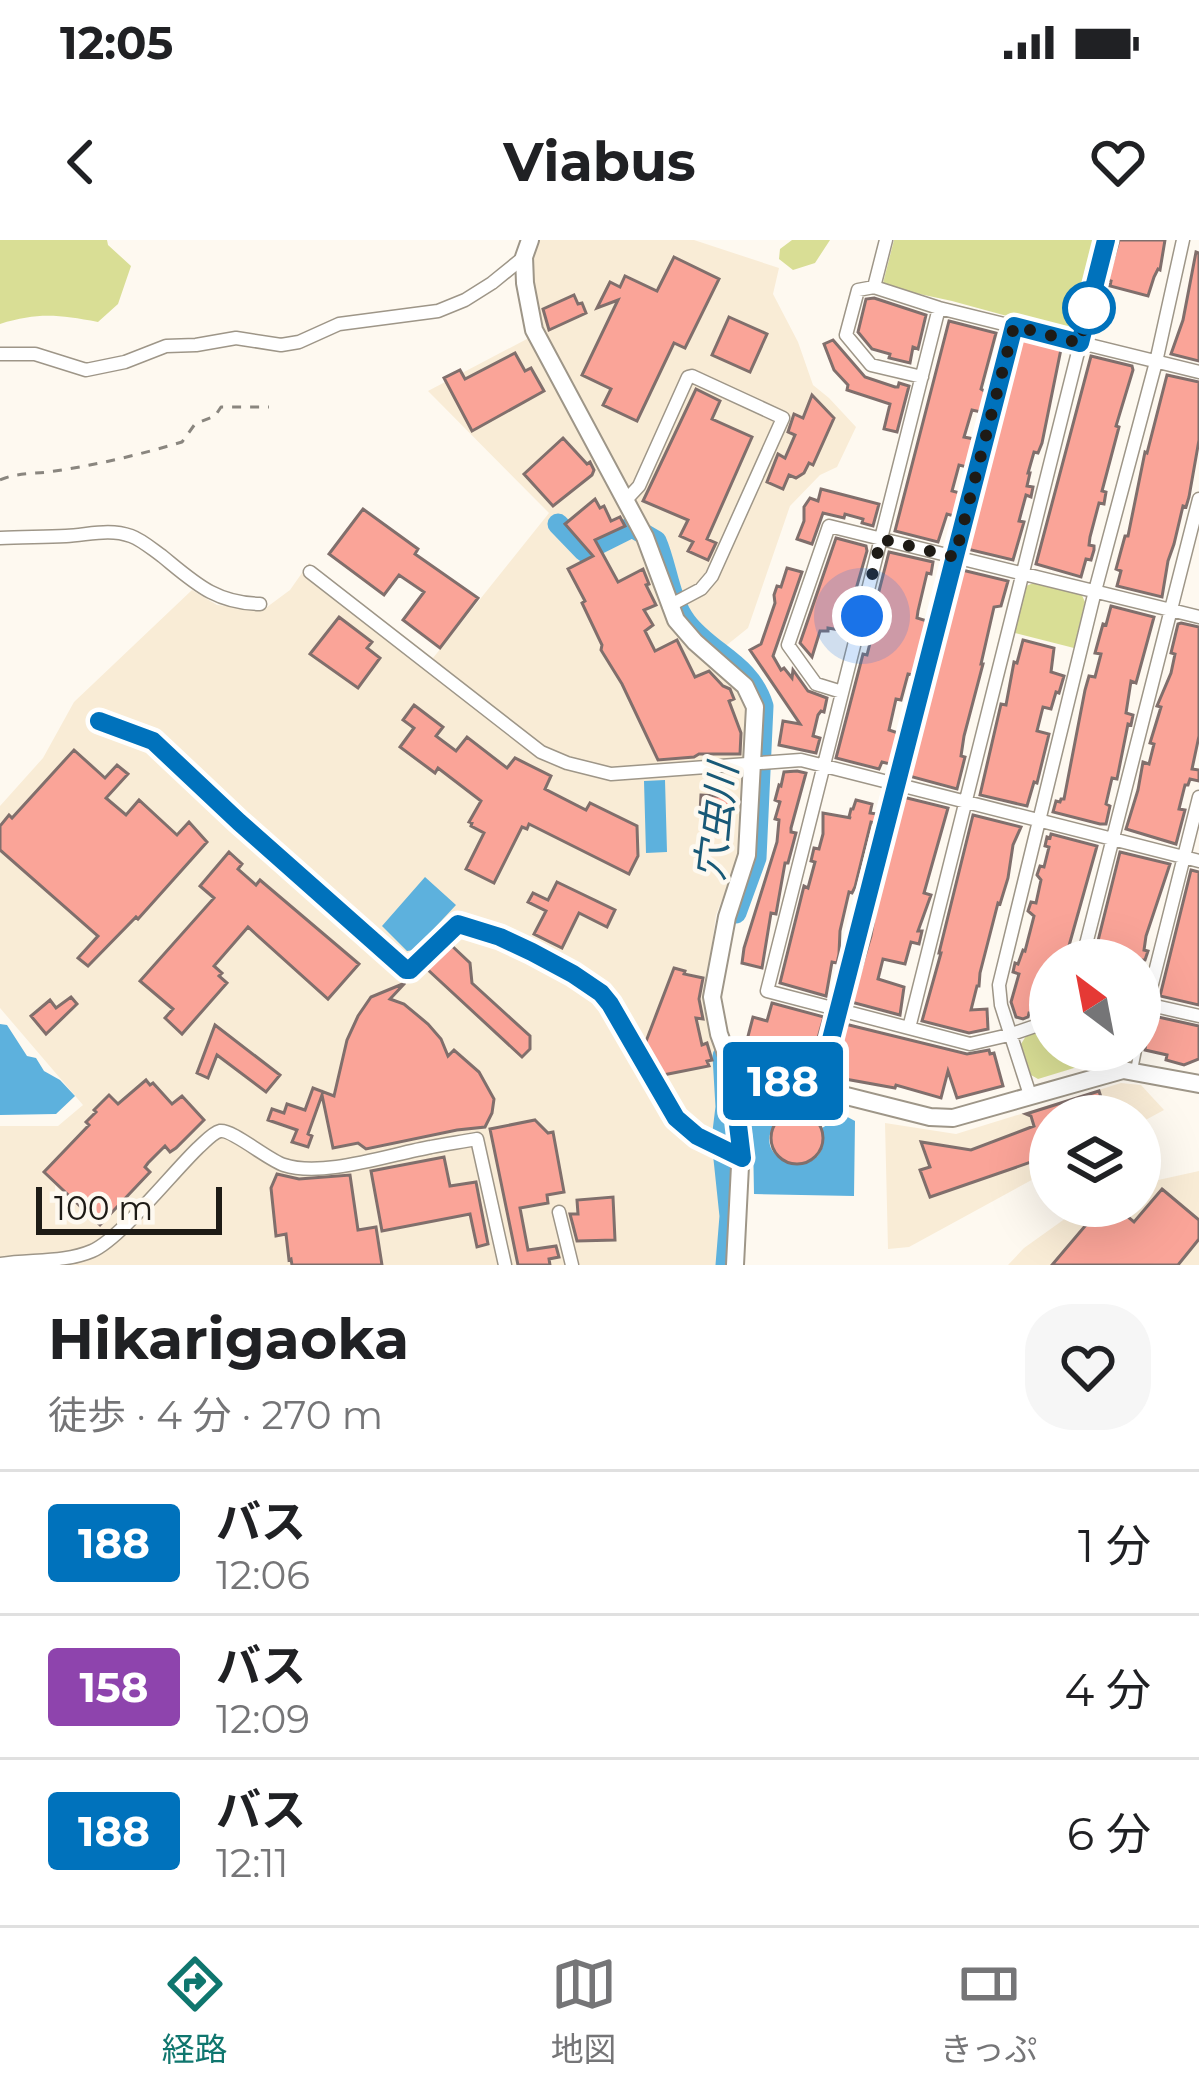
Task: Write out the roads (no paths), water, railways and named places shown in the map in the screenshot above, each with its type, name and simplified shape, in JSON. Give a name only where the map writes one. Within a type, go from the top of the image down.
[{"type":"street","points":[[874,286],[886,240]]},
{"type":"street","points":[[909,1028],[1106,240]]},
{"type":"street","points":[[1184,240],[999,985],[1009,1035],[1030,1095],[1105,1074],[1133,1072],[1199,1084]]},
{"type":"street","points":[[0,354],[35,354],[86,370],[109,367],[166,346],[236,338],[281,345],[299,342],[339,324],[438,310],[465,300],[527,249]]},
{"type":"street","points":[[527,249],[526,299],[534,330],[645,537],[669,606],[682,627],[736,677],[755,707],[747,855],[727,916],[712,997],[731,1067],[742,1158],[735,1265]]},
{"type":"street","points":[[922,377],[871,365],[846,335],[858,290],[874,286],[940,308],[1199,372]]},
{"type":"street","points":[[940,308],[767,991],[970,1044],[1029,1028]]},
{"type":"street","points":[[818,1090],[1014,326]]},
{"type":"street","points":[[626,500],[639,486],[688,377],[783,418],[712,576],[700,589],[669,606]]},
{"type":"street","points":[[1087,939],[1199,499]]},
{"type":"street","points":[[842,692],[816,684],[788,645],[829,526],[1199,617]]},
{"type":"street","points":[[0,538],[104,531],[131,536],[213,595],[260,604]]},
{"type":"street","points":[[310,572],[554,758],[611,774],[801,760],[1199,861]]},
{"type":"street","points":[[99,721],[153,741],[406,970],[458,924],[500,937],[590,985],[610,1004],[676,1118],[697,1136],[742,1158]]},
{"type":"street","points":[[1161,939],[1199,796]]},
{"type":"street","points":[[1161,1007],[1199,1016]]},
{"type":"street","points":[[731,1067],[930,1118],[953,1118],[1029,1095]]},
{"type":"street","points":[[0,1264],[93,1251],[109,1241],[216,1132],[226,1131],[285,1166],[305,1168],[362,1163],[477,1139],[505,1265]]},
{"type":"street","points":[[559,1212],[572,1265]]},
{"type":"water","points":[[665,780],[667,852],[646,853],[644,781]]},
{"type":"water","points":[[425,877],[456,905],[414,950],[407,951],[382,926]]},
{"type":"water","points":[[0,1024],[7,1025],[27,1056],[36,1058],[44,1071],[75,1096],[56,1114],[0,1115]]},
{"type":"water","points":[[746,1093],[763,1095],[779,1118],[770,1134],[771,1148],[791,1163],[816,1158],[823,1146],[822,1128],[840,1113],[855,1121],[854,1196],[754,1194]]},
{"type":"waterway","name":"穴虫川","points":[[558,524],[584,551],[632,527],[656,541],[686,622],[757,691],[763,706],[756,858],[736,913]]},
{"type":"waterway","name":"穴虫川","points":[[723,1056],[726,1107],[722,1140],[730,1216],[726,1265]]}]
